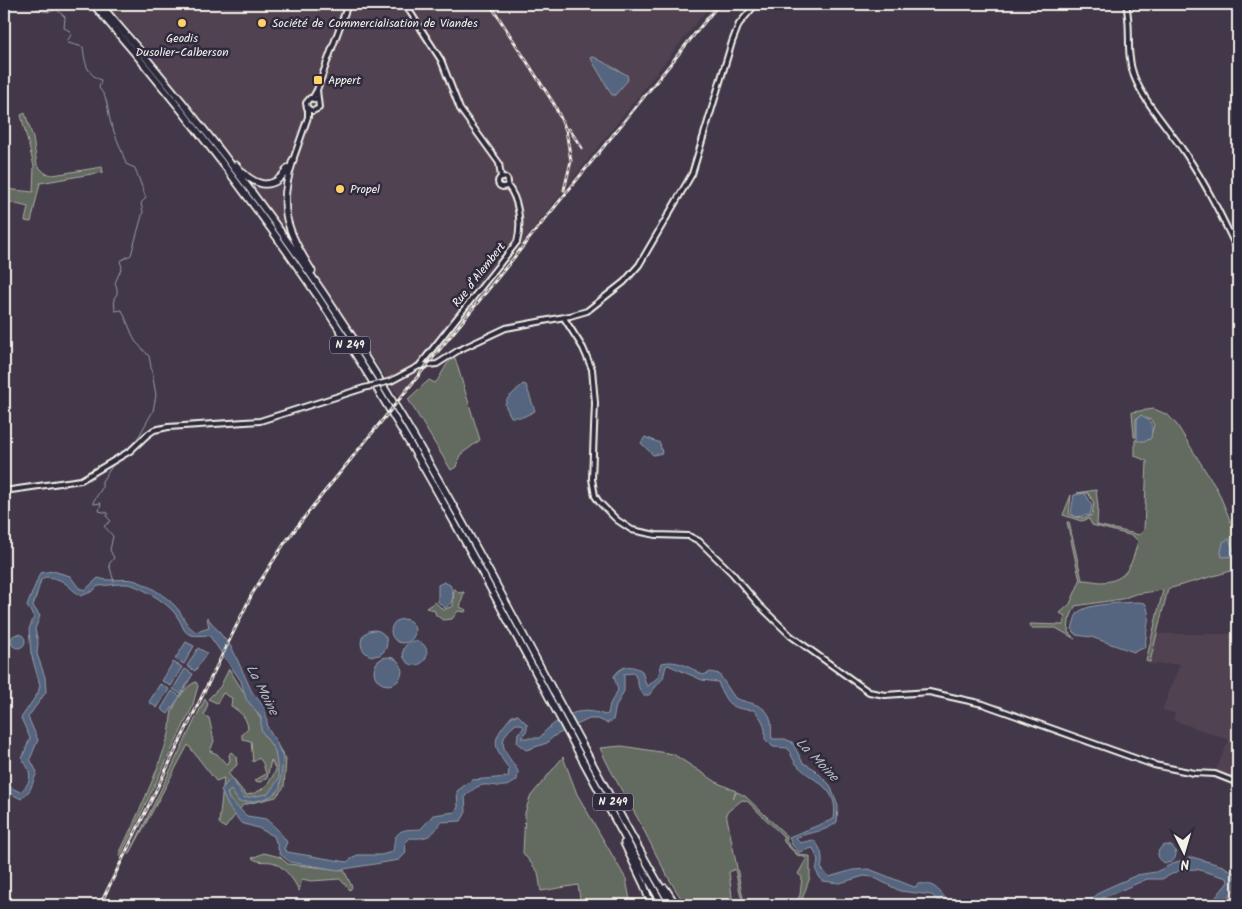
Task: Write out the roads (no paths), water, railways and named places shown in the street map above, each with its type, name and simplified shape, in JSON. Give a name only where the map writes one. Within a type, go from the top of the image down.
[{"type":"highway","name":"N 249","points":[[93,4],[215,152],[331,316],[438,491],[563,716]]},
{"type":"highway","name":"N 249","points":[[100,4],[215,144],[322,292],[385,390],[435,473],[622,831],[663,905]]},
{"type":"highway","name":"N 249","points":[[215,144],[220,146],[247,178],[256,183],[266,184],[275,181],[284,174],[293,160]]},
{"type":"highway","name":"N 249","points":[[293,160],[284,192],[286,220],[294,241],[321,286],[322,292]]},
{"type":"highway","name":"N 249","points":[[570,729],[670,905]]},
{"type":"highway","name":"N 249","points":[[622,831],[622,837],[651,905]]},
{"type":"highway","name":"N 249","points":[[639,850],[644,852],[676,905]]},
{"type":"street","points":[[293,160],[308,117],[307,101],[317,90],[348,4]]},
{"type":"street","points":[[404,4],[441,60],[460,109],[499,163],[501,177],[498,181],[500,185],[507,185],[508,180],[501,177]]},
{"type":"street","points":[[4,491],[81,480],[130,451],[154,430],[168,427],[260,421],[390,381],[419,366],[437,364],[466,346],[506,328],[564,318],[597,305],[624,282],[639,265],[692,174],[732,42],[739,24],[756,4]]},
{"type":"street","points":[[1126,4],[1128,46],[1135,78],[1152,109],[1185,153],[1214,201],[1238,250]]},
{"type":"street","points":[[308,117],[319,108],[317,90]]},
{"type":"street","points":[[312,97],[318,100]]},
{"type":"street","points":[[308,108],[313,111]]},
{"type":"street","name":"Rue d’Alembert","points":[[419,366],[517,242],[519,225],[516,200],[507,185]]},
{"type":"street","points":[[564,318],[583,348],[592,369],[595,409],[592,480],[595,496],[608,512],[624,526],[639,532],[684,535],[699,541],[791,636],[869,692],[885,695],[929,692],[983,704],[1154,765],[1194,773],[1215,774],[1238,783]]},
{"type":"water","points":[[590,57],[594,57],[627,75],[628,80],[615,95],[612,95]]},
{"type":"water","points":[[523,384],[526,385],[535,411],[523,417],[511,417],[505,405],[507,399]]},
{"type":"water","points":[[1141,415],[1150,422],[1152,427],[1151,438],[1146,441],[1137,441],[1137,419]]},
{"type":"water","points":[[645,437],[660,443],[662,453],[653,455],[641,443]]},
{"type":"water","points":[[1085,493],[1092,505],[1090,515],[1076,517],[1071,513],[1074,495]]},
{"type":"water","points":[[1229,539],[1236,556],[1222,557],[1223,542]]},
{"type":"water","points":[[53,571],[70,576],[79,588],[85,590],[98,578],[134,580],[139,582],[150,587],[172,603],[188,625],[196,632],[209,628],[207,617],[232,648],[252,692],[265,708],[268,729],[276,741],[283,758],[280,789],[276,793],[261,800],[239,802],[231,790],[227,793],[229,799],[247,816],[266,819],[287,842],[284,849],[287,852],[347,862],[357,855],[381,855],[392,852],[395,839],[399,833],[406,830],[421,829],[433,815],[455,812],[458,807],[457,791],[472,780],[508,777],[509,769],[499,753],[496,742],[501,730],[512,716],[518,715],[527,724],[527,730],[521,738],[539,738],[548,728],[576,712],[590,711],[608,714],[610,704],[618,690],[614,676],[623,668],[634,667],[642,671],[648,686],[658,677],[662,663],[673,662],[684,665],[703,675],[711,672],[719,674],[735,698],[757,705],[766,711],[771,722],[772,739],[785,739],[792,742],[803,763],[813,768],[830,785],[838,806],[837,822],[828,828],[796,838],[800,843],[813,840],[816,843],[821,853],[821,868],[829,877],[853,870],[869,869],[914,887],[917,884],[929,884],[937,888],[951,905],[942,905],[932,895],[900,891],[873,877],[864,876],[840,883],[822,881],[816,871],[818,860],[813,848],[799,852],[792,845],[789,837],[834,819],[835,808],[830,793],[798,766],[788,748],[773,747],[765,739],[763,723],[754,710],[734,707],[730,704],[718,682],[702,680],[668,665],[666,666],[663,678],[649,695],[642,693],[633,673],[624,674],[624,691],[616,706],[613,720],[607,723],[598,719],[589,719],[554,736],[547,743],[526,750],[517,743],[518,733],[524,728],[521,724],[516,724],[509,730],[503,742],[506,753],[518,771],[517,780],[504,786],[483,785],[473,789],[465,796],[466,812],[461,821],[440,822],[432,834],[420,838],[410,838],[405,843],[406,853],[399,860],[338,870],[290,862],[280,854],[274,836],[258,828],[241,823],[228,806],[221,790],[229,780],[234,781],[244,798],[268,794],[279,778],[275,751],[261,730],[261,717],[246,699],[241,681],[209,635],[199,636],[188,633],[168,606],[148,592],[128,584],[98,586],[93,591],[81,596],[57,579],[45,577],[41,580],[33,606],[40,616],[35,629],[38,642],[37,654],[45,677],[46,692],[28,717],[38,740],[30,759],[37,772],[30,790],[21,799],[4,790],[4,784],[20,792],[27,784],[30,776],[28,768],[22,759],[30,738],[21,718],[38,693],[40,685],[31,653],[29,629],[34,617],[27,606],[40,573]]},
{"type":"water","points":[[444,582],[450,585],[453,592],[452,601],[445,608],[438,602],[438,585]]},
{"type":"water","points":[[1138,602],[1145,603],[1148,613],[1146,647],[1134,652],[1091,637],[1076,635],[1072,629],[1077,614],[1085,608]]},
{"type":"water","points":[[403,619],[408,620],[414,626],[414,636],[408,642],[403,643],[398,642],[392,636],[391,631],[392,626],[398,620]]},
{"type":"water","points":[[374,630],[384,633],[387,643],[384,653],[374,656],[364,653],[361,643],[364,633]]},
{"type":"water","points":[[15,634],[21,634],[25,641],[21,648],[15,648],[11,644],[11,638]]},
{"type":"water","points":[[415,641],[423,645],[427,653],[423,661],[415,665],[407,661],[403,653],[407,645]]},
{"type":"water","points":[[186,642],[194,646],[184,664],[175,659]]},
{"type":"water","points":[[198,648],[207,653],[195,671],[187,666]]},
{"type":"water","points":[[388,657],[398,661],[402,671],[398,681],[388,685],[378,681],[374,671],[378,661]]},
{"type":"water","points":[[173,662],[182,667],[171,686],[162,681]]},
{"type":"water","points":[[185,669],[193,674],[181,694],[173,689]]},
{"type":"water","points":[[160,684],[169,689],[157,708],[149,702]]},
{"type":"water","points":[[172,691],[180,696],[168,714],[161,709]]},
{"type":"water","points":[[1167,845],[1173,848],[1176,854],[1173,860],[1167,863],[1161,860],[1158,854],[1161,848]]},
{"type":"water","points":[[1192,857],[1223,866],[1234,873],[1234,889],[1224,905],[1214,904],[1216,897],[1228,882],[1227,878],[1196,869],[1180,870],[1162,879],[1147,879],[1103,898],[1093,905],[1084,905],[1103,890],[1137,875],[1156,872],[1176,862]]},
{"type":"waterway","points":[[30,4],[45,12],[56,9],[65,17],[64,28],[70,31],[71,35],[67,41],[68,43],[83,47],[89,71],[101,80],[99,88],[106,101],[111,124],[126,164],[135,168],[146,198],[141,203],[143,212],[131,255],[120,261],[122,267],[115,283],[117,294],[114,298],[115,311],[122,310],[135,341],[149,356],[156,395],[153,411],[139,436],[131,447],[117,456]]},
{"type":"waterway","points":[[114,582],[109,564],[114,558],[110,550],[113,536],[104,526],[111,521],[107,517],[108,513],[99,511],[101,503],[94,504],[93,502],[102,488],[102,481],[113,465],[120,460]]},
{"type":"railway","points":[[490,4],[554,104],[566,130],[571,161],[564,190]]},
{"type":"railway","points":[[100,905],[252,594],[284,544],[719,4]]},
{"type":"railway","points":[[569,129],[582,148]]},
{"type":"place","name":"Geodis Dusolier-Calberson","points":[[182,23]]},
{"type":"place","name":"Société de Commercialisation de Viandes","points":[[262,23]]},
{"type":"place","name":"Appert","points":[[318,80]]},
{"type":"place","name":"Propel","points":[[340,189]]},
{"type":"water label","name":"La Moine","points":[[262,690]]},
{"type":"water label","name":"La Moine","points":[[817,760]]}]
